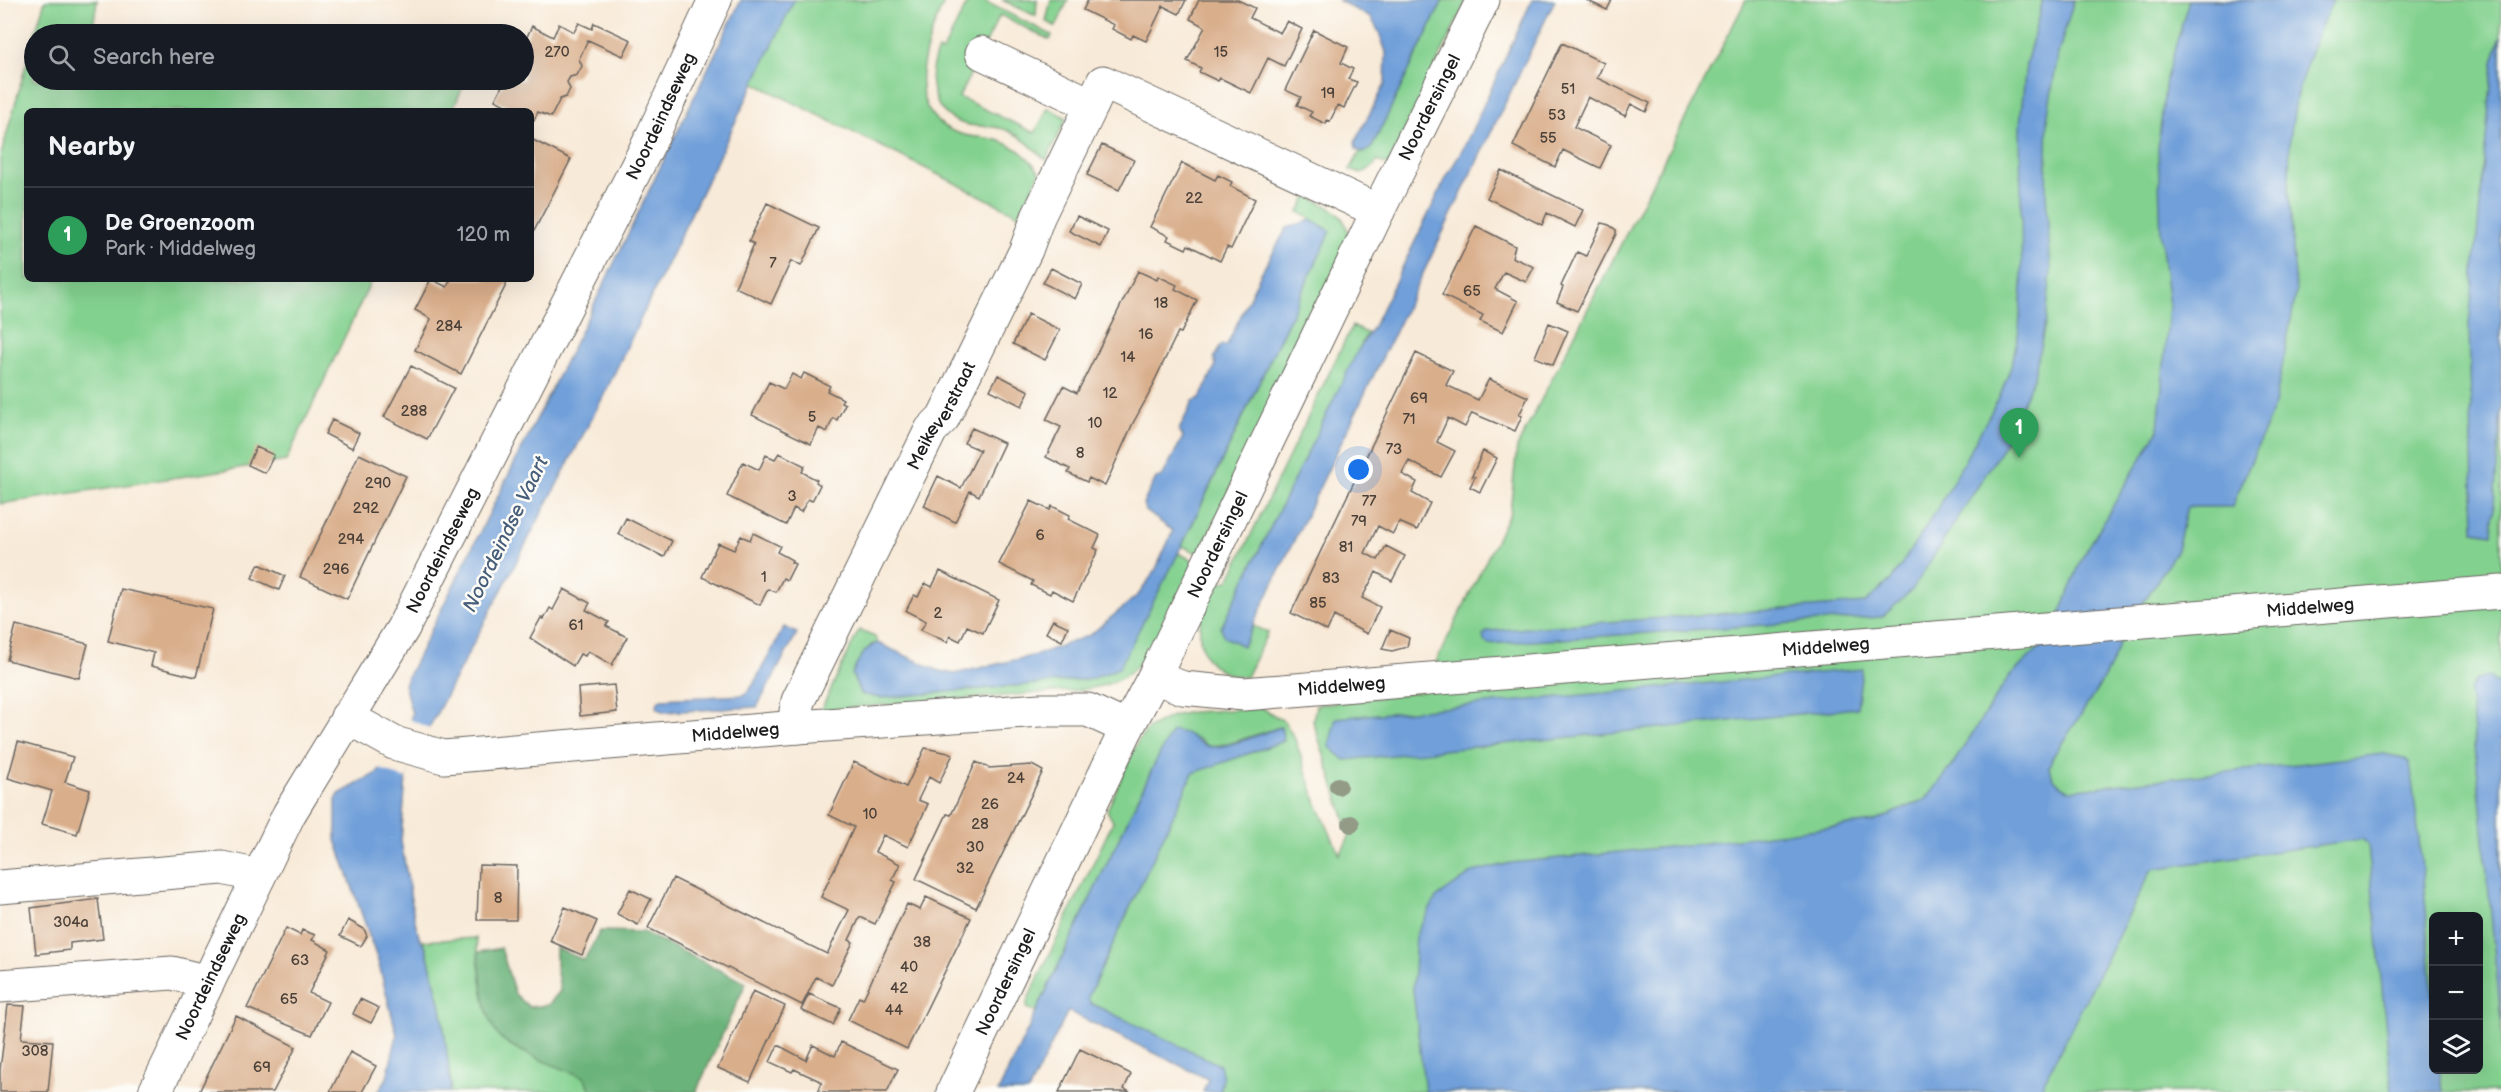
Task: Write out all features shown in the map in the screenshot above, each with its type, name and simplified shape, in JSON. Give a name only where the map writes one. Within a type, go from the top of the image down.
[{"type":"street","name":"Noordeindseweg","points":[[155,1092],[289,814],[403,627],[650,141],[715,0]]},
{"type":"street","name":"Noordersingel","points":[[953,1092],[1127,728],[1154,677],[1378,211],[1483,0]]},
{"type":"street","points":[[982,53],[1092,105]]},
{"type":"street","name":"Meikeverstraat","points":[[798,727],[796,711],[798,701],[931,429],[943,417],[1026,250],[1038,217],[1103,82],[1378,211]]},
{"type":"street","name":"Middelweg","points":[[1154,677],[1184,688],[1244,694],[2501,592]]},
{"type":"street","name":"Middelweg","points":[[347,717],[407,747],[444,757],[798,727],[1067,709],[1088,710],[1127,728]]},
{"type":"street","points":[[0,887],[222,868],[259,876]]},
{"type":"street","points":[[0,986],[172,973],[208,982]]},
{"type":"green space","points":[[45,0],[97,0],[93,24],[38,24]]},
{"type":"green space","points":[[794,0],[945,0],[930,36],[925,56],[922,75],[923,94],[929,111],[941,124],[964,135],[1004,142],[1024,154],[1035,166],[1040,173],[1019,215],[754,83]]},
{"type":"green space","points":[[969,0],[982,0],[1052,35],[1050,40],[1000,15],[959,97],[1035,133],[1048,108],[1067,118],[1046,160],[1024,140],[1009,131],[956,121],[946,114],[934,96],[932,73],[938,50],[942,52]]},
{"type":"green space","points":[[1002,0],[1037,0],[1036,16]]},
{"type":"green space","points":[[1051,0],[1068,0],[1056,27],[1046,21]]},
{"type":"green space","points":[[1443,0],[1467,0],[1388,165],[1377,161],[1374,166],[1361,174],[1350,170],[1360,152],[1371,149]]},
{"type":"green space","points":[[1746,0],[2501,0],[2501,1092],[1220,1092],[1223,1078],[1090,1003],[1088,997],[1193,773],[1284,741],[1280,727],[1228,744],[1208,746],[1197,738],[1155,763],[1036,1012],[1026,1008],[1028,999],[1113,822],[1107,810],[1138,741],[1149,728],[1172,716],[1191,712],[1262,708],[1284,721],[1295,739],[1317,804],[1340,855],[1350,835],[1313,721],[1316,705],[1421,692],[1510,512],[1517,447]]},
{"type":"green space","points":[[24,72],[24,90],[461,90],[453,108],[24,108],[24,282],[371,282],[286,461],[0,504],[0,158]]},
{"type":"green space","points":[[1307,196],[1329,207],[1341,217],[1348,230],[1349,239],[1199,554],[1182,546],[1331,231],[1299,212]]},
{"type":"green space","points":[[1352,326],[1367,333],[1221,628],[1243,646],[1253,626],[1268,632],[1246,677],[1227,673],[1212,664],[1206,657],[1200,639],[1200,622],[1217,584],[1229,580]]},
{"type":"green space","points":[[1178,553],[1195,561],[1175,605],[1150,651],[1140,664],[1118,680],[1081,690],[821,710],[859,630],[875,637],[878,643],[871,645],[852,674],[861,694],[880,698],[1091,679],[1119,668]]},
{"type":"green space","points":[[600,931],[643,932],[746,983],[696,1092],[592,1092],[584,1077],[525,1053],[497,1034],[485,1005],[478,952],[501,948],[515,994],[529,1007],[548,1005],[560,991],[556,948],[584,960]]},
{"type":"green space","points":[[476,938],[485,999],[498,1034],[524,1052],[585,1077],[592,1092],[449,1092],[451,1086],[441,1007],[426,948],[422,941]]},
{"type":"water","name":"Noordeindse Vaart","points":[[741,0],[794,0],[604,395],[428,730],[406,777],[401,841],[414,917],[419,937],[426,948],[441,1007],[451,1086],[449,1092],[378,1092],[387,1078],[397,1035],[378,961],[336,840],[336,800],[339,794],[377,773],[410,720],[412,714],[404,684],[602,288]]},
{"type":"water","points":[[1338,0],[1443,0],[1371,149],[1363,153],[1356,149],[1355,142],[1385,84],[1386,52],[1371,18]]},
{"type":"water","points":[[1532,0],[1555,0],[1243,646],[1224,637],[1221,628],[1357,352],[1374,325],[1446,178],[1466,143]]},
{"type":"water","points":[[2043,0],[2074,0],[2058,54],[2048,113],[2046,193],[2051,272],[2046,319],[2034,377],[2003,447],[1912,590],[1882,617],[1488,644],[1484,641],[1483,635],[1488,631],[1865,603],[1892,579],[1940,505],[2000,396],[2012,364],[2019,330],[2022,286],[2020,124],[2026,64]]},
{"type":"water","points":[[2189,0],[2333,0],[2314,42],[2297,94],[2290,139],[2289,187],[2296,293],[2275,404],[2232,507],[2187,507],[2177,550],[2120,639],[2110,667],[2052,758],[2049,768],[2057,782],[2070,790],[2384,754],[2404,758],[2410,763],[2426,916],[2429,954],[2429,1074],[2440,1074],[2442,1092],[2392,1092],[2368,844],[2362,839],[2152,869],[2039,1092],[1425,1092],[1413,990],[1416,935],[1436,898],[1473,872],[1511,863],[1697,844],[1873,822],[1926,799],[1949,770],[2008,678],[2043,644],[2059,617],[2082,558],[2158,430],[2169,306],[2161,238],[2158,148],[2166,79]]},
{"type":"water","points":[[2501,36],[2501,408],[2492,534],[2474,531],[2469,325],[2493,62]]},
{"type":"water","points":[[1310,220],[1331,231],[1173,564],[1119,668],[1091,679],[880,698],[861,694],[852,674],[865,652],[878,643],[939,671],[954,674],[1036,655],[1090,635],[1139,594],[1155,571],[1173,531],[1146,511],[1143,504],[1156,478],[1162,477],[1183,437],[1179,430],[1193,401],[1200,398],[1216,365],[1214,358],[1221,345],[1227,345],[1260,275],[1287,228]]},
{"type":"water","points":[[784,627],[797,633],[757,707],[664,712],[657,708],[658,701],[661,699],[744,695],[753,685]]},
{"type":"water","points":[[1862,669],[1857,708],[1345,760],[1329,746],[1336,718]]},
{"type":"water","points":[[2489,677],[2501,686],[2501,1021],[2470,691],[2476,679]]},
{"type":"water","points":[[1281,727],[1284,741],[1193,773],[1088,997],[1090,1003],[1220,1065],[1223,1078],[1220,1092],[1203,1092],[1208,1079],[1068,1011],[1028,1092],[998,1092],[1172,731],[1184,733],[1202,744],[1214,747],[1232,744]]},
{"type":"pier","points":[[409,719],[430,729],[406,779],[378,768]]},
{"type":"building","points":[[1088,0],[1186,0],[1179,14],[1163,6],[1146,41],[1133,35],[1131,39],[1112,29],[1114,25],[1083,10]]},
{"type":"building","points":[[1199,0],[1238,0],[1255,8],[1250,18],[1280,33],[1287,21],[1302,29],[1284,66],[1268,58],[1251,93],[1220,78],[1218,81],[1199,72],[1201,68],[1187,61],[1205,27],[1190,19]]},
{"type":"building","points":[[1586,0],[1612,0],[1607,10]]},
{"type":"building","points":[[579,23],[592,29],[594,23],[631,40],[623,56],[588,40],[579,59],[582,66],[577,75],[570,77],[567,82],[570,89],[566,97],[560,99],[551,117],[538,112],[534,120],[534,108],[511,108],[495,100],[500,90],[534,90],[534,27],[553,37],[559,24],[574,32]]},
{"type":"building","points":[[1314,30],[1348,47],[1341,63],[1353,69],[1348,79],[1357,82],[1344,108],[1338,105],[1326,124],[1309,116],[1312,112],[1297,105],[1301,97],[1285,90]]},
{"type":"building","points":[[1562,43],[1604,63],[1597,78],[1650,103],[1646,112],[1631,104],[1625,116],[1588,97],[1574,127],[1611,145],[1600,168],[1563,150],[1555,167],[1513,146]]},
{"type":"building","points":[[534,140],[571,159],[534,231]]},
{"type":"building","points":[[1102,145],[1134,160],[1119,190],[1087,175]]},
{"type":"building","points":[[1182,163],[1215,180],[1218,175],[1232,182],[1230,186],[1255,199],[1231,249],[1227,247],[1220,261],[1188,245],[1186,249],[1167,240],[1169,236],[1150,227]]},
{"type":"building","points":[[1501,170],[1583,210],[1575,227],[1547,213],[1542,225],[1487,198]]},
{"type":"building","points":[[767,203],[819,228],[801,266],[791,261],[771,304],[735,287],[754,244],[749,241]]},
{"type":"building","points":[[1077,216],[1108,231],[1101,247],[1069,231]]},
{"type":"building","points":[[1602,223],[1616,230],[1616,234],[1577,311],[1557,302],[1563,287],[1561,286],[1577,252],[1586,256]]},
{"type":"building","points":[[1476,226],[1515,246],[1512,257],[1534,267],[1526,282],[1504,272],[1495,289],[1518,301],[1503,332],[1480,321],[1483,315],[1442,295]]},
{"type":"building","points":[[1051,268],[1082,284],[1075,299],[1043,283]]},
{"type":"building","points":[[1138,271],[1157,280],[1158,276],[1177,285],[1175,289],[1197,300],[1181,333],[1178,332],[1105,486],[1089,478],[1087,482],[1068,473],[1070,469],[1046,457],[1061,427],[1046,420],[1063,386],[1077,393]]},
{"type":"building","points":[[429,282],[437,282],[447,287],[450,282],[507,282],[461,374],[415,350],[431,319],[415,310]]},
{"type":"building","points":[[1028,314],[1060,330],[1045,360],[1013,344]]},
{"type":"building","points":[[1549,323],[1568,331],[1553,365],[1535,357]]},
{"type":"building","points":[[1416,353],[1453,371],[1446,385],[1478,400],[1489,379],[1528,397],[1519,415],[1522,416],[1515,431],[1472,413],[1465,427],[1448,418],[1437,442],[1455,451],[1441,477],[1409,461],[1402,474],[1417,482],[1412,493],[1430,503],[1417,530],[1399,522],[1393,534],[1378,526],[1365,553],[1378,560],[1386,546],[1405,556],[1392,581],[1376,572],[1362,598],[1380,607],[1367,634],[1334,616],[1327,631],[1291,613]]},
{"type":"building","points":[[411,366],[454,388],[427,439],[384,417]]},
{"type":"building","points":[[804,373],[830,386],[827,391],[843,399],[841,402],[845,404],[837,420],[833,418],[827,432],[819,428],[811,444],[752,415],[769,382],[784,389],[792,374],[801,379]]},
{"type":"building","points":[[998,375],[1029,391],[1022,406],[990,390]]},
{"type":"building","points":[[332,420],[359,433],[352,448],[325,434]]},
{"type":"building","points":[[972,428],[1004,443],[979,496],[970,491],[955,522],[924,506],[938,476],[961,488],[980,450],[964,443]]},
{"type":"building","points":[[256,447],[274,455],[265,473],[248,465]]},
{"type":"building","points":[[1483,451],[1497,458],[1480,492],[1470,487],[1475,477],[1472,476]]},
{"type":"building","points":[[779,453],[805,466],[802,472],[817,480],[816,482],[820,485],[812,501],[808,499],[801,512],[794,508],[786,525],[727,496],[743,462],[759,470],[766,455],[775,459]]},
{"type":"building","points":[[359,454],[406,476],[347,599],[300,577]]},
{"type":"building","points":[[1031,501],[1050,510],[1052,506],[1070,515],[1068,519],[1100,535],[1094,548],[1098,550],[1073,601],[1052,590],[1050,594],[1031,585],[1033,581],[999,564]]},
{"type":"building","points":[[626,518],[672,541],[664,557],[618,534]]},
{"type":"building","points":[[753,533],[780,546],[777,552],[795,564],[787,580],[783,578],[776,592],[768,589],[760,605],[702,577],[718,543],[734,550],[741,536],[750,540]]},
{"type":"building","points":[[259,564],[285,576],[279,590],[252,578]]},
{"type":"building","points":[[940,571],[999,600],[983,633],[967,626],[960,641],[950,636],[947,642],[921,630],[926,621],[906,611],[914,595],[918,597],[925,583],[932,587]]},
{"type":"building","points":[[121,589],[213,609],[196,677],[151,666],[154,653],[108,641]]},
{"type":"building","points":[[564,589],[590,603],[586,610],[609,622],[606,626],[627,637],[612,665],[588,651],[585,656],[580,654],[573,666],[530,638],[541,618],[544,619],[550,608],[553,610]]},
{"type":"building","points":[[1053,620],[1068,627],[1062,641],[1046,633]]},
{"type":"building","points":[[16,625],[88,644],[79,678],[7,660]]},
{"type":"building","points":[[1390,630],[1409,638],[1407,647],[1392,651],[1382,649]]},
{"type":"building","points":[[614,685],[617,712],[580,716],[578,688]]},
{"type":"building","points":[[18,742],[73,757],[65,782],[90,790],[77,834],[42,824],[52,791],[8,778]]},
{"type":"building","points":[[925,748],[953,754],[939,783],[929,777],[918,800],[928,804],[908,847],[883,835],[875,852],[900,864],[892,880],[896,882],[875,924],[860,917],[849,940],[853,942],[832,985],[816,977],[802,1005],[648,928],[673,878],[827,954],[849,910],[821,897],[854,827],[829,815],[854,762],[906,787]]},
{"type":"building","points":[[976,762],[989,768],[1032,765],[1043,771],[976,908],[916,879],[947,814],[951,815]]},
{"type":"building","points":[[479,865],[517,866],[516,920],[477,920]]},
{"type":"building","points":[[630,889],[651,899],[638,925],[617,914]]},
{"type":"building","points":[[926,897],[971,918],[907,1049],[848,1020],[859,997],[863,999],[907,904],[920,910]]},
{"type":"building","points":[[98,899],[103,939],[70,943],[70,950],[36,954],[31,908]]},
{"type":"building","points":[[565,907],[597,921],[582,955],[550,941]]},
{"type":"building","points":[[348,920],[364,929],[367,936],[361,946],[340,936]]},
{"type":"building","points":[[286,928],[300,935],[302,930],[315,935],[312,940],[330,950],[309,993],[328,1002],[312,1035],[247,1008]]},
{"type":"building","points":[[753,991],[785,1006],[750,1082],[718,1068]]},
{"type":"building","points":[[809,994],[841,1008],[833,1025],[801,1010]]},
{"type":"building","points":[[360,999],[379,1008],[371,1023],[353,1014]]},
{"type":"building","points":[[8,1005],[25,1006],[21,1039],[53,1041],[48,1092],[0,1092],[0,1070]]},
{"type":"building","points":[[236,1016],[296,1047],[273,1092],[199,1092]]},
{"type":"building","points":[[841,1042],[898,1069],[887,1092],[818,1092],[822,1082],[794,1069],[792,1072],[770,1062],[778,1045],[806,1060],[813,1045],[835,1056]]},
{"type":"building","points":[[1080,1049],[1131,1074],[1124,1089],[1130,1092],[1059,1092]]},
{"type":"building","points":[[350,1052],[376,1066],[362,1092],[330,1092]]},
{"type":"place","name":"De Groenzoom","points":[[2019,458]]}]
